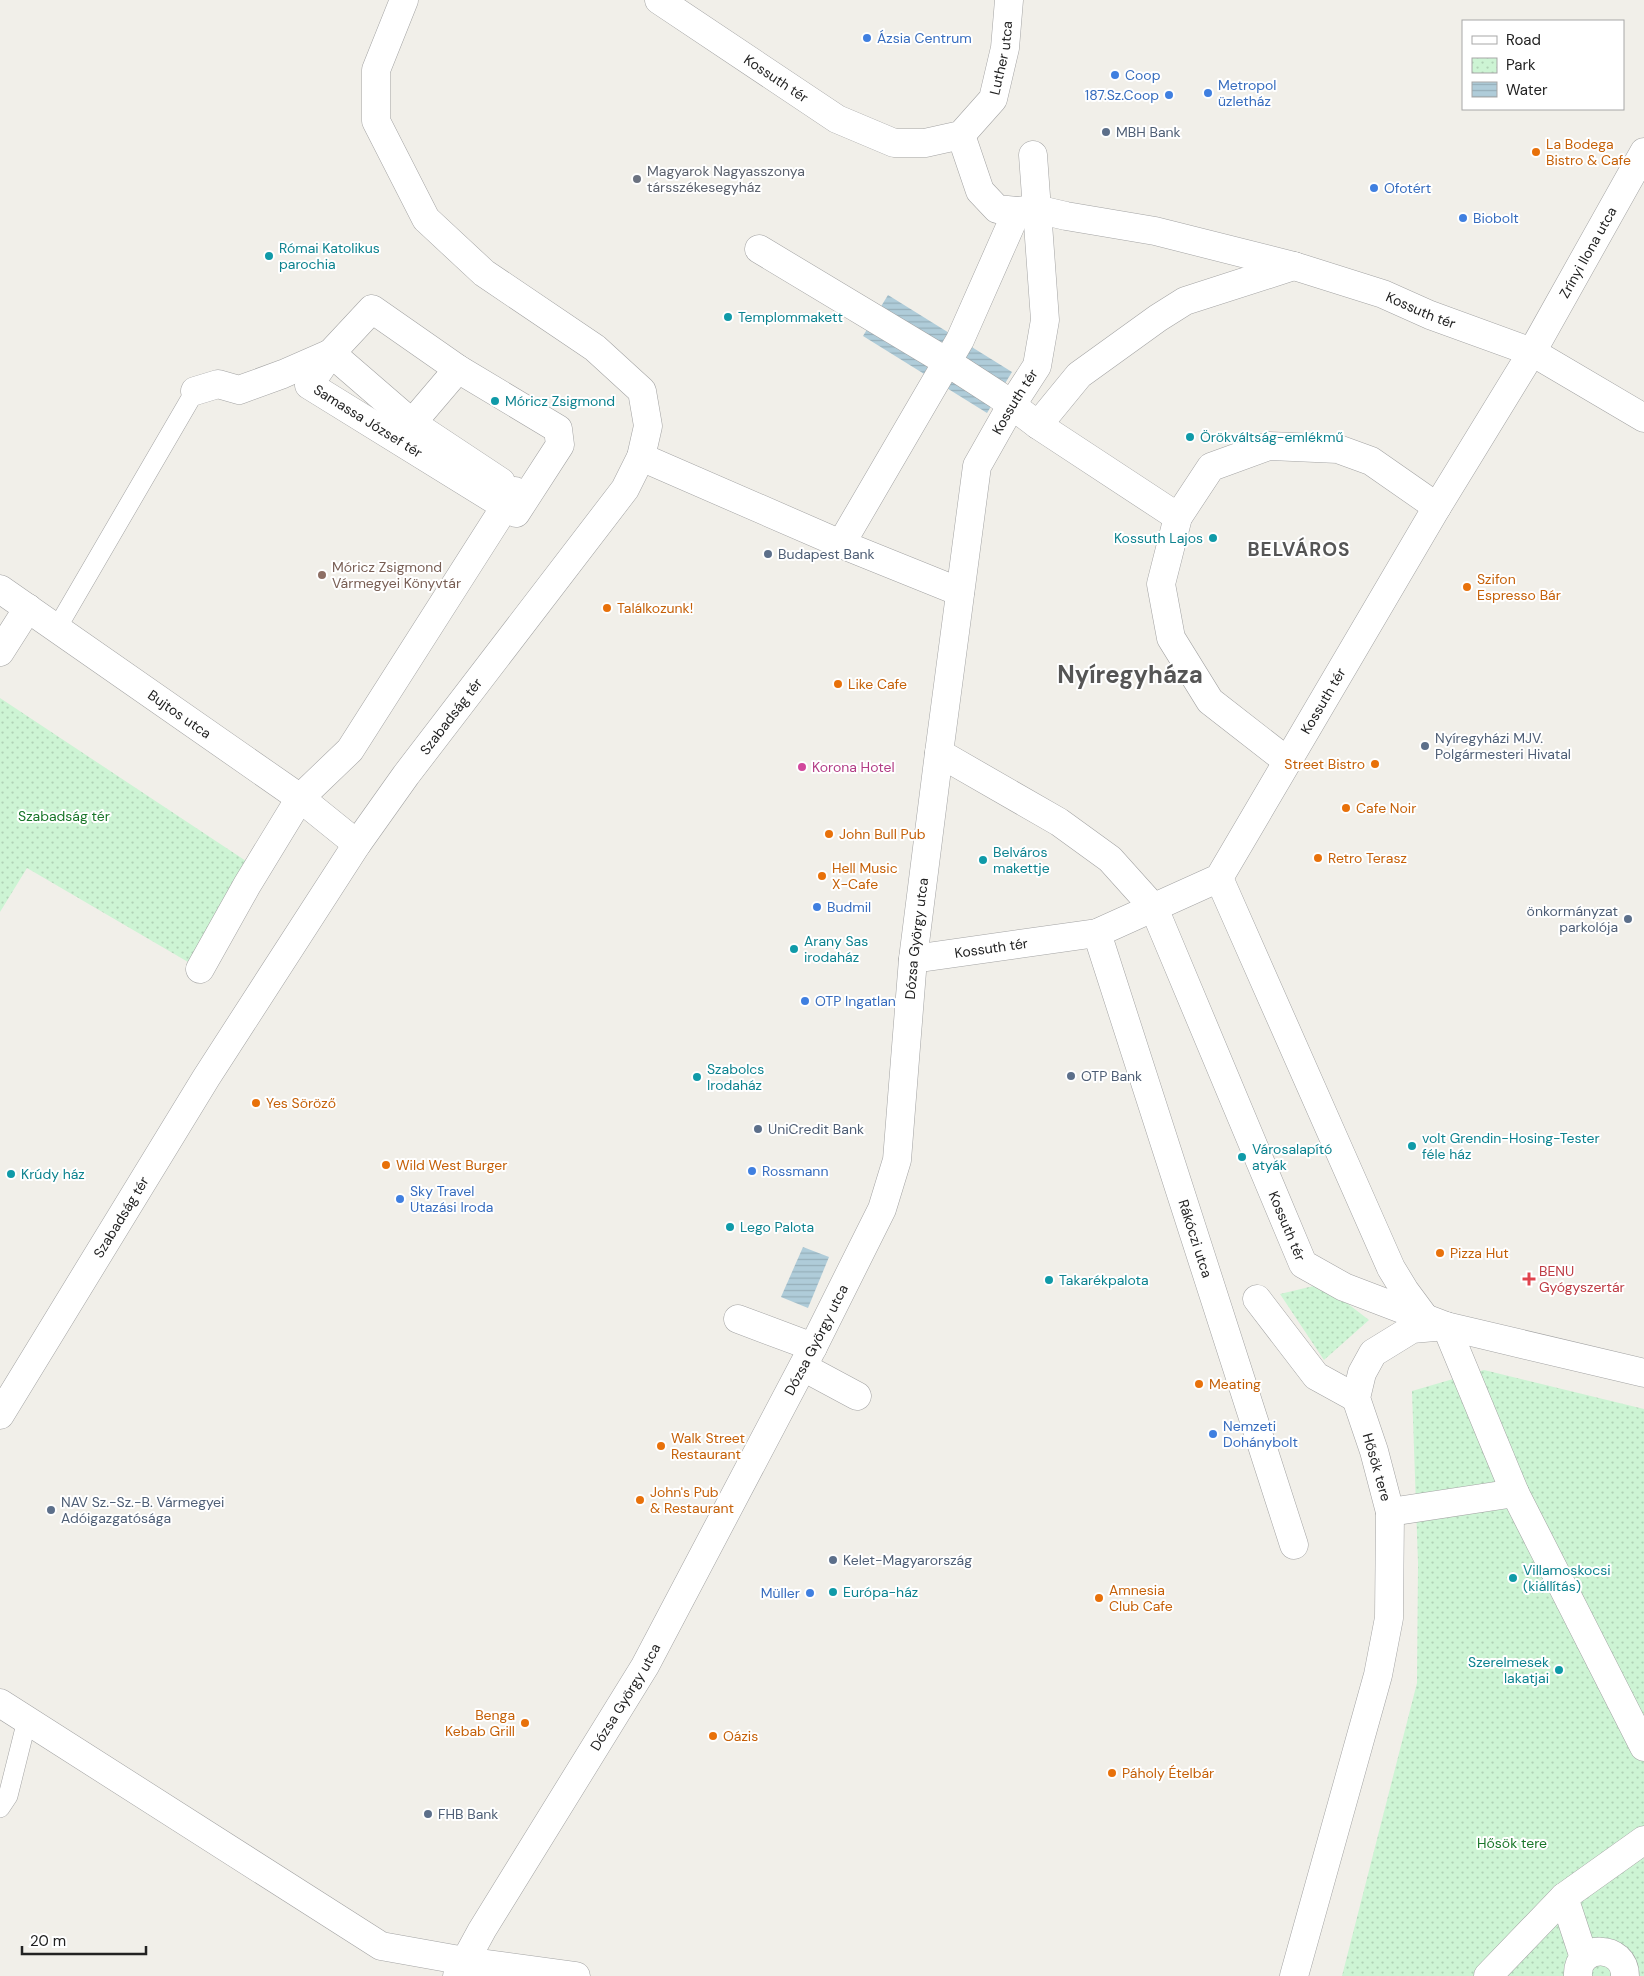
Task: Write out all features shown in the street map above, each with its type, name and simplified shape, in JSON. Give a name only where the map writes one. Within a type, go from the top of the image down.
[{"type":"street","points":[[404,0],[376,70],[376,122],[426,219],[484,273],[595,348],[642,391],[648,426],[641,457],[841,544],[960,592]]},
{"type":"street","name":"Kossuth tér","points":[[659,0],[837,119],[894,143],[925,143],[961,135]]},
{"type":"street","name":"Luther utca","points":[[961,135],[993,99],[1005,48],[1009,0]]},
{"type":"street","points":[[961,135],[980,191],[997,209],[1026,210]]},
{"type":"street","name":"Zrínyi Ilona utca","points":[[1532,352],[1644,152]]},
{"type":"street","points":[[841,544],[960,340],[1026,210],[1033,155]]},
{"type":"street","name":"Kossuth tér","points":[[914,960],[1097,933],[1219,878],[1437,507],[1532,352],[1430,315],[1383,294],[1294,266],[1155,231],[1026,210],[1045,320],[1037,366],[977,466],[956,629]]},
{"type":"street","points":[[759,249],[947,362],[1038,425],[1178,516]]},
{"type":"street","points":[[1038,425],[1078,375],[1185,301],[1294,266]]},
{"type":"street","name":"Samassa József tér","points":[[372,309],[458,369],[558,428],[560,445],[516,513],[510,499],[309,385],[331,353],[372,309]]},
{"type":"street","points":[[1532,352],[1644,418]]},
{"type":"street","points":[[195,391],[218,384],[239,390],[283,374],[331,353],[412,423],[510,499],[350,750],[300,798],[247,885],[200,969]]},
{"type":"street","points":[[412,423],[458,369]]},
{"type":"street","points":[[1287,761],[1210,701],[1171,638],[1161,584],[1178,516],[1211,467],[1269,446],[1338,449],[1371,462],[1437,507]]},
{"type":"street","name":"Szabadság tér","points":[[0,1415],[206,1078],[357,844],[406,774],[625,489],[641,457]]},
{"type":"street","name":"Bujtos utca","points":[[0,589],[300,798],[357,844]]},
{"type":"street","points":[[0,652],[28,608]]},
{"type":"street","name":"Dózsa György utca","points":[[461,1968],[482,1930],[645,1666],[808,1357],[882,1209],[897,1160],[914,960],[938,753],[956,629]]},
{"type":"street","name":"Kossuth tér","points":[[938,753],[1059,822],[1110,859],[1154,908],[1304,1264],[1344,1287],[1435,1322]]},
{"type":"street","points":[[1219,878],[1391,1268],[1405,1291],[1435,1322],[1515,1493],[1644,1747]]},
{"type":"street","name":"Rákóczi utca","points":[[1097,933],[1294,1546]]},
{"type":"street","points":[[1257,1299],[1316,1376],[1356,1398],[1362,1372],[1373,1353],[1412,1329],[1435,1322],[1644,1373]]},
{"type":"street","points":[[738,1319],[808,1357],[857,1396]]},
{"type":"street","name":"Hősök tere","points":[[1294,1976],[1378,1675],[1389,1618],[1390,1512],[1374,1451],[1356,1398]]},
{"type":"street","points":[[1390,1512],[1515,1493]]},
{"type":"street","points":[[0,1702],[381,1946],[461,1968],[576,1976]]},
{"type":"street","points":[[1488,1976],[1564,1896],[1644,1840]]},
{"type":"street","points":[[1564,1896],[1581,1967]]},
{"type":"street","points":[[1581,1967],[1590,1953],[1606,1951],[1613,1954],[1631,1971]]},
{"type":"lane","points":[[57,628],[195,391]]},
{"type":"lane","points":[[0,1808],[8,1796],[27,1720]]},
{"type":"green space","name":"Szabadság tér","points":[[0,698],[246,861],[200,969],[27,868],[0,912]]},
{"type":"green space","points":[[1322,1284],[1369,1320],[1324,1360],[1280,1294]]},
{"type":"green space","name":"Hősök tere","points":[[1484,1370],[1644,1409],[1644,1976],[1342,1976],[1417,1683],[1418,1563],[1412,1391]]},
{"type":"water","points":[[888,295],[1012,372],[987,413],[863,336]]},
{"type":"water","points":[[803,1247],[829,1257],[808,1308],[781,1297]]},
{"type":"place","name":"Ázsia Centrum","points":[[867,38]]},
{"type":"place","name":"Coop","points":[[1115,75]]},
{"type":"place","name":"Metropol üzletház","points":[[1208,93]]},
{"type":"place","name":"187.Sz.Coop","points":[[1169,95]]},
{"type":"place","name":"MBH Bank","points":[[1106,132]]},
{"type":"place","name":"La Bodega Bistro & Cafe","points":[[1536,152]]},
{"type":"place","name":"Magyarok Nagyasszonya társszékesegyház","points":[[637,179]]},
{"type":"place","name":"Ofotért","points":[[1374,188]]},
{"type":"place","name":"Biobolt","points":[[1463,218]]},
{"type":"place","name":"Római Katolikus parochia","points":[[269,256]]},
{"type":"place","name":"Templommakett","points":[[728,317]]},
{"type":"place","name":"Móricz Zsigmond","points":[[495,401]]},
{"type":"place","name":"Örökváltság-emlékmű","points":[[1190,437]]},
{"type":"place","name":"Kossuth Lajos","points":[[1213,538]]},
{"type":"place","name":"Budapest Bank","points":[[768,554]]},
{"type":"place","name":"Móricz Zsigmond Vármegyei Könyvtár","points":[[322,575]]},
{"type":"place","name":"Szifon Espresso Bár","points":[[1467,587]]},
{"type":"place","name":"Találkozunk!","points":[[607,608]]},
{"type":"place","name":"Like Cafe","points":[[838,684]]},
{"type":"place","name":"Nyíregyházi MJV. Polgármesteri Hivatal","points":[[1425,746]]},
{"type":"place","name":"Street Bistro","points":[[1375,764]]},
{"type":"place","name":"Korona Hotel","points":[[802,767]]},
{"type":"place","name":"Cafe Noir","points":[[1346,808]]},
{"type":"place","name":"John Bull Pub","points":[[829,834]]},
{"type":"place","name":"Retro Terasz","points":[[1318,858]]},
{"type":"place","name":"Belváros makettje","points":[[983,860]]},
{"type":"place","name":"Hell Music X-Cafe","points":[[822,876]]},
{"type":"place","name":"Budmil","points":[[817,907]]},
{"type":"place","name":"önkormányzat parkolója","points":[[1628,919]]},
{"type":"place","name":"Arany Sas irodaház","points":[[794,949]]},
{"type":"place","name":"OTP Ingatlan","points":[[805,1001]]},
{"type":"place","name":"OTP Bank","points":[[1071,1076]]},
{"type":"place","name":"Szabolcs Irodaház","points":[[697,1077]]},
{"type":"place","name":"Yes Söröző","points":[[256,1103]]},
{"type":"place","name":"UniCredit Bank","points":[[758,1129]]},
{"type":"place","name":"volt Grendin-Hosing-Tester féle ház","points":[[1412,1146]]},
{"type":"place","name":"Városalapító atyák","points":[[1242,1157]]},
{"type":"place","name":"Wild West Burger","points":[[386,1165]]},
{"type":"place","name":"Rossmann","points":[[752,1171]]},
{"type":"place","name":"Krúdy ház","points":[[11,1174]]},
{"type":"place","name":"Sky Travel Utazási Iroda","points":[[400,1199]]},
{"type":"place","name":"Lego Palota","points":[[730,1227]]},
{"type":"place","name":"Pizza Hut","points":[[1440,1253]]},
{"type":"place","name":"BENU Gyógyszertár","points":[[1529,1279]]},
{"type":"place","name":"Takarékpalota","points":[[1049,1280]]},
{"type":"place","name":"Meating","points":[[1199,1384]]},
{"type":"place","name":"Nemzeti Dohánybolt","points":[[1213,1434]]},
{"type":"place","name":"Walk Street Restaurant","points":[[661,1446]]},
{"type":"place","name":"John's Pub & Restaurant","points":[[640,1500]]},
{"type":"place","name":"NAV Sz.-Sz.-B. Vármegyei Adóigazgatósága","points":[[51,1510]]},
{"type":"place","name":"Kelet-Magyarország","points":[[833,1560]]},
{"type":"place","name":"Villamoskocsi (kiállítás)","points":[[1513,1578]]},
{"type":"place","name":"Európa-ház","points":[[833,1592]]},
{"type":"place","name":"Müller","points":[[810,1593]]},
{"type":"place","name":"Amnesia Club Cafe","points":[[1099,1598]]},
{"type":"place","name":"Szerelmesek lakatjai","points":[[1559,1670]]},
{"type":"place","name":"Benga Kebab Grill","points":[[525,1723]]},
{"type":"place","name":"Oázis","points":[[713,1736]]},
{"type":"place","name":"Páholy Ételbár","points":[[1112,1773]]},
{"type":"place","name":"FHB Bank","points":[[428,1814]]},
{"type":"district","name":"BELVÁROS","points":[[1299,549]]},
{"type":"district","name":"Nyíregyháza","points":[[1130,675]]}]
